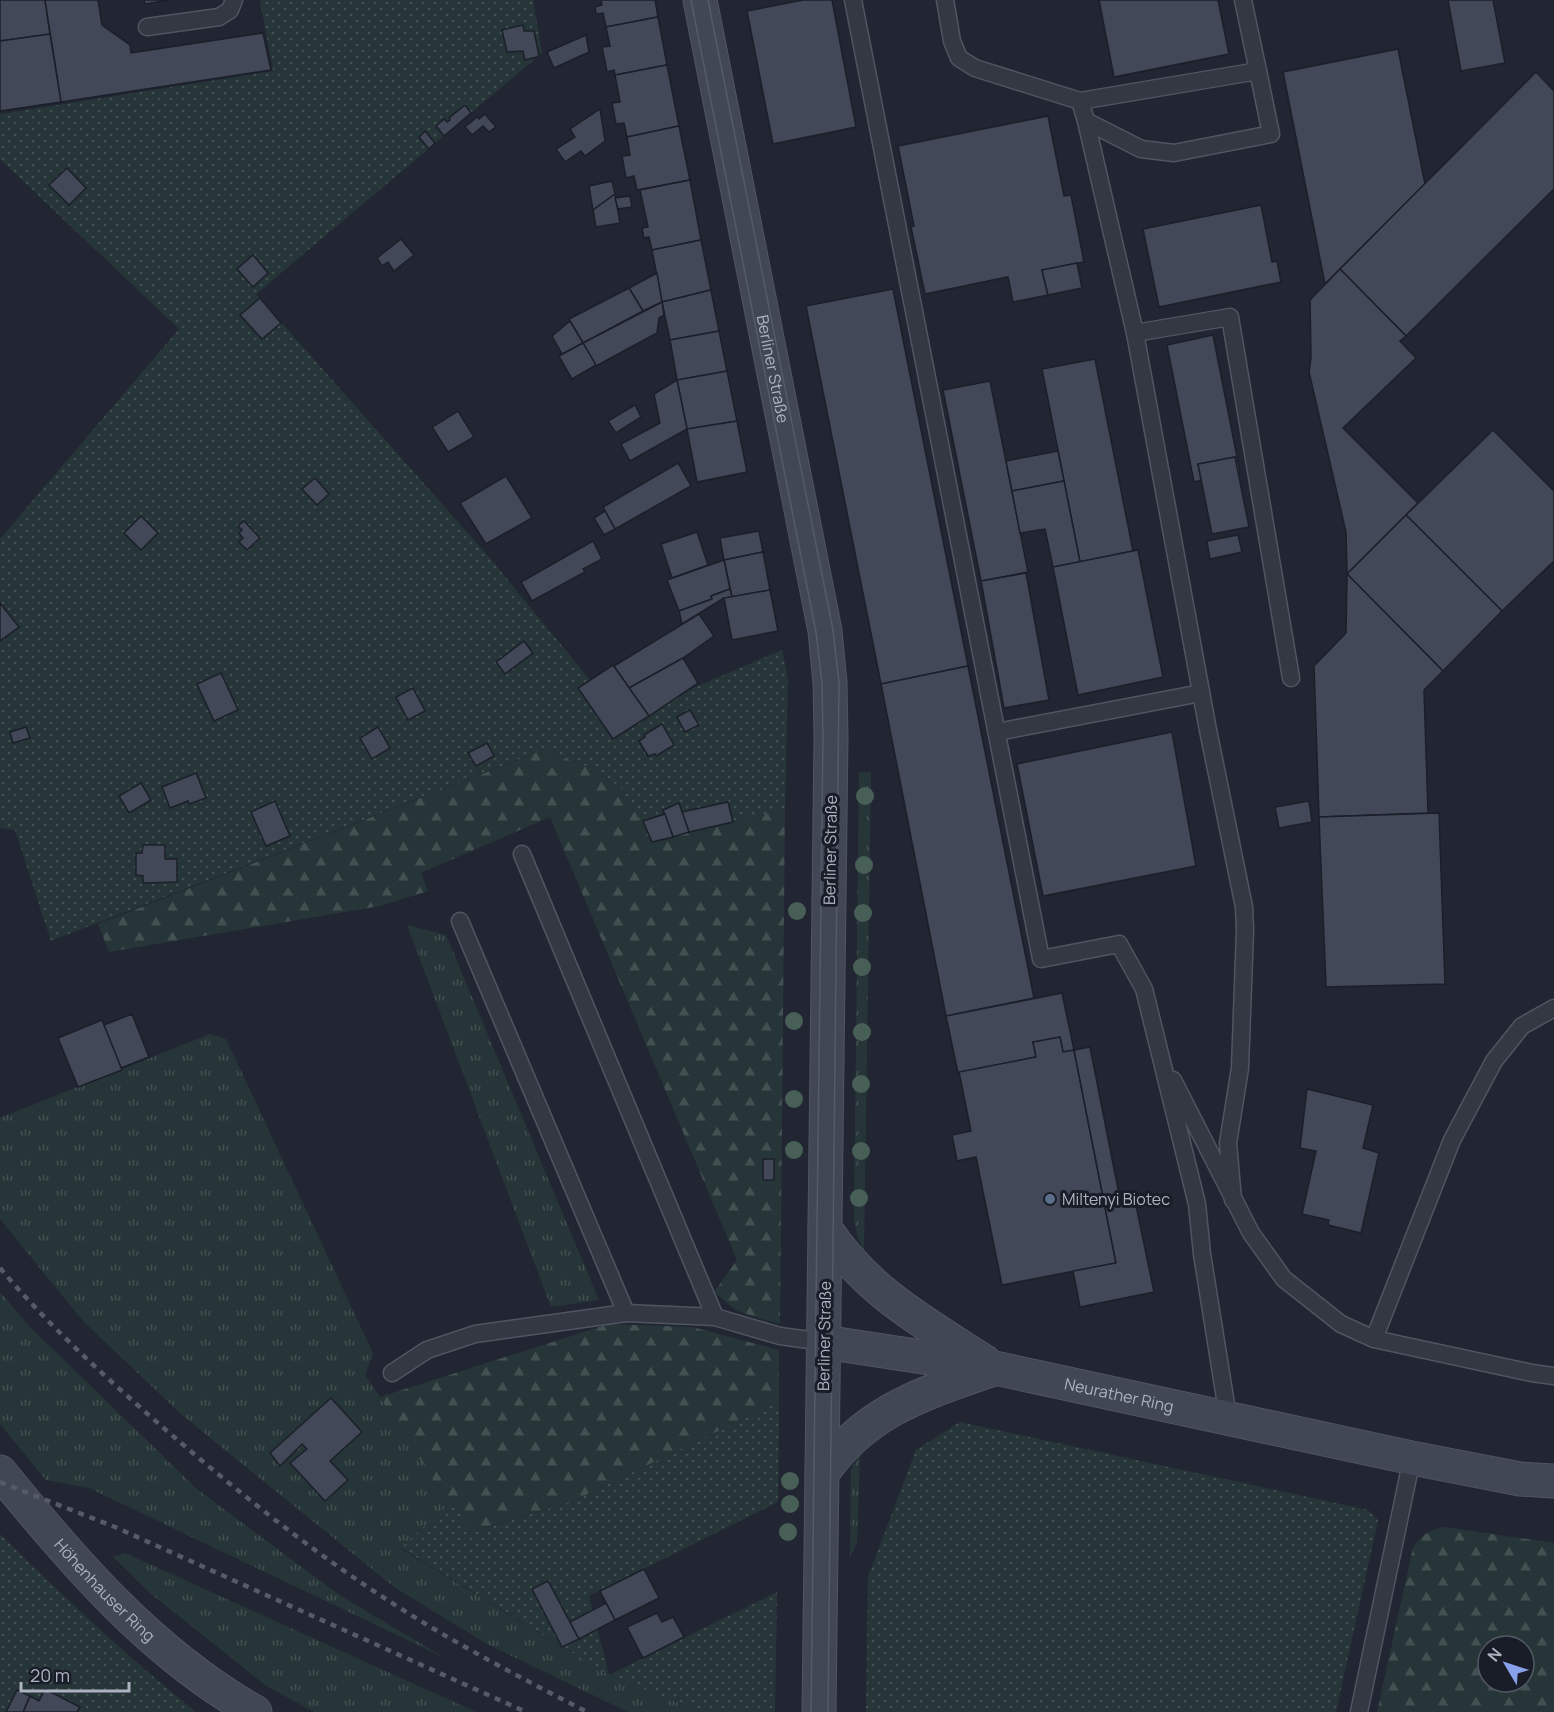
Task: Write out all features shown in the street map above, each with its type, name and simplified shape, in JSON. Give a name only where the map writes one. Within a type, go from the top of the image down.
[{"type":"main road","name":"Berliner Straße","points":[[704,1],[825,630],[829,672],[831,737],[819,1712]]},
{"type":"main road","points":[[825,1228],[856,1267],[881,1292],[900,1307],[995,1368]]},
{"type":"main road","name":"Neurather Ring","points":[[824,1342],[995,1368],[1228,1417],[1303,1436],[1520,1479],[1554,1481]]},
{"type":"main road","points":[[822,1474],[845,1445],[878,1417],[925,1393],[995,1368]]},
{"type":"main road","name":"Höhenhauser Ring","points":[[0,1472],[45,1528],[136,1623],[187,1668],[255,1712]]},
{"type":"lane","points":[[147,27],[219,17],[230,10],[234,0]]},
{"type":"lane","points":[[853,0],[1041,959],[1119,944],[1144,989],[1197,1204],[1202,1254],[1228,1417]]},
{"type":"lane","points":[[945,0],[952,41],[959,58],[975,68],[1080,101],[1258,71]]},
{"type":"lane","points":[[1086,121],[1141,149],[1174,153],[1271,134],[1243,0]]},
{"type":"lane","points":[[1080,101],[1135,333],[1201,693],[1244,907],[1239,1068],[1228,1143],[1233,1200]]},
{"type":"lane","points":[[1135,333],[1230,316],[1291,678]]},
{"type":"lane","points":[[997,732],[1201,693]]},
{"type":"lane","points":[[522,854],[716,1317]]},
{"type":"lane","points":[[460,921],[626,1313]]},
{"type":"lane","points":[[1374,1339],[1452,1140],[1494,1061],[1522,1026],[1554,1008]]},
{"type":"lane","points":[[1159,1051],[1251,1233],[1284,1279],[1341,1323],[1374,1339],[1511,1369],[1554,1376]]},
{"type":"lane","points":[[392,1373],[427,1350],[475,1334],[626,1313],[716,1317],[780,1336],[824,1342]]},
{"type":"lane","points":[[1359,1712],[1412,1458]]},
{"type":"green space","points":[[260,0],[533,0],[542,53],[256,294],[489,557],[590,680],[579,688],[613,739],[693,688],[782,650],[788,679],[785,809],[652,842],[623,790],[599,771],[543,750],[51,941],[15,830],[0,828],[0,539],[179,329],[0,159],[0,114],[273,71]]},
{"type":"green space","points":[[543,750],[599,771],[623,790],[652,842],[785,809],[780,1324],[737,1311],[714,1292],[737,1260],[550,817],[421,873],[428,891],[380,906],[109,952],[98,924]]},
{"type":"green space","points":[[859,772],[871,772],[864,1252],[854,1219]]},
{"type":"green space","points":[[407,925],[446,935],[599,1300],[551,1307]]},
{"type":"green space","points":[[210,1034],[226,1039],[373,1353],[365,1375],[452,1501],[401,1549],[609,1675],[702,1712],[628,1712],[487,1644],[394,1587],[182,1415],[83,1321],[0,1219],[0,1118]]},
{"type":"green space","points":[[0,1292],[30,1327],[198,1490],[341,1596],[445,1658],[89,1488],[46,1480],[0,1424]]},
{"type":"green space","points":[[609,1324],[692,1327],[779,1350],[779,1402],[571,1502],[470,1532],[452,1501],[435,1483],[380,1397]]},
{"type":"green space","points":[[779,1402],[778,1502],[589,1596],[609,1675],[401,1548],[452,1501],[471,1532],[571,1502]]},
{"type":"green space","points":[[960,1422],[1368,1510],[1378,1520],[1336,1712],[866,1712],[868,1577],[916,1450]]},
{"type":"green space","points":[[860,1455],[857,1543],[850,1556],[851,1469]]},
{"type":"green space","points":[[1445,1527],[1554,1543],[1554,1712],[1377,1712],[1413,1548],[1423,1536]]},
{"type":"green space","points":[[0,1534],[96,1626],[196,1712],[0,1712]]},
{"type":"green space","points":[[125,1553],[476,1712],[314,1712],[265,1685],[150,1593],[113,1557]]},
{"type":"green space","points":[[777,1592],[775,1712],[702,1712],[609,1675]]},
{"type":"building","points":[[0,0],[45,0],[50,34],[0,41]]},
{"type":"building","points":[[45,0],[98,0],[102,25],[130,45],[131,53],[263,33],[271,70],[61,102]]},
{"type":"building","points":[[144,0],[170,0],[145,4]]},
{"type":"building","points":[[601,0],[655,0],[658,17],[606,27],[603,13],[596,14],[595,7],[602,5]]},
{"type":"building","points":[[803,0],[832,0],[856,127],[773,144],[747,11]]},
{"type":"building","points":[[1099,0],[1218,0],[1229,54],[1114,77]]},
{"type":"building","points":[[1448,0],[1493,0],[1505,63],[1461,71]]},
{"type":"building","points":[[658,17],[667,65],[615,75],[614,70],[607,72],[602,47],[610,46],[606,27]]},
{"type":"building","points":[[523,25],[524,31],[534,31],[539,56],[525,60],[523,51],[507,52],[502,30]]},
{"type":"building","points":[[50,34],[61,102],[0,111],[0,41]]},
{"type":"building","points":[[586,35],[589,52],[554,68],[547,52]]},
{"type":"building","points":[[1398,49],[1425,184],[1325,284],[1283,72]]},
{"type":"building","points":[[667,65],[679,126],[627,137],[624,123],[616,124],[612,103],[620,102],[615,75]]},
{"type":"building","points":[[1536,72],[1554,91],[1554,189],[1406,336],[1340,269]]},
{"type":"building","points":[[465,105],[471,113],[444,136],[436,126],[444,119],[447,122],[450,120],[449,118]]},
{"type":"building","points":[[600,109],[605,141],[585,156],[581,151],[565,162],[556,149],[575,137],[570,129]]},
{"type":"building","points":[[485,114],[496,127],[489,132],[483,126],[472,135],[465,127],[477,117],[479,119]]},
{"type":"building","points":[[1048,116],[1064,196],[1071,195],[1084,262],[1042,270],[1048,295],[1013,302],[1008,277],[925,294],[898,146]]},
{"type":"building","points":[[679,126],[690,180],[637,190],[634,176],[626,178],[622,156],[630,155],[627,137]]},
{"type":"building","points":[[425,131],[435,143],[429,149],[419,137]]},
{"type":"building","points":[[67,168],[86,188],[69,205],[49,185]]},
{"type":"building","points":[[690,180],[701,240],[652,250],[649,237],[644,238],[642,228],[648,227],[640,190]]},
{"type":"building","points":[[612,181],[615,194],[593,210],[589,186]]},
{"type":"building","points":[[615,194],[620,223],[596,227],[593,210]]},
{"type":"building","points":[[630,196],[632,207],[618,209],[615,198]]},
{"type":"building","points":[[1261,205],[1272,262],[1277,261],[1281,282],[1159,307],[1143,229]]},
{"type":"building","points":[[401,239],[414,255],[394,271],[388,262],[382,266],[377,258]]},
{"type":"building","points":[[701,240],[711,290],[662,302],[652,250]]},
{"type":"building","points":[[253,255],[268,273],[253,287],[237,269]]},
{"type":"building","points":[[1077,263],[1082,288],[1048,295],[1042,270]]},
{"type":"building","points":[[1340,269],[1406,336],[1400,341],[1416,358],[1343,428],[1418,503],[1347,574],[1346,532],[1309,372],[1311,358],[1310,300]]},
{"type":"building","points":[[657,273],[662,302],[643,311],[629,288]]},
{"type":"building","points":[[629,288],[643,311],[583,343],[569,319]]},
{"type":"building","points":[[893,289],[968,666],[881,684],[806,306]]},
{"type":"building","points":[[711,290],[719,331],[670,340],[662,302]]},
{"type":"building","points":[[260,298],[281,323],[262,339],[240,315]]},
{"type":"building","points":[[662,302],[664,315],[659,318],[657,333],[596,366],[583,343]]},
{"type":"building","points":[[570,321],[583,343],[562,354],[552,336]]},
{"type":"building","points":[[719,331],[727,371],[677,380],[670,340]]},
{"type":"building","points":[[1213,335],[1240,472],[1238,473],[1235,457],[1198,464],[1201,480],[1194,482],[1167,345]]},
{"type":"building","points":[[583,343],[596,365],[572,379],[559,356]]},
{"type":"building","points":[[1095,359],[1133,551],[1080,562],[1042,369]]},
{"type":"building","points":[[727,371],[737,421],[687,429],[677,380]]},
{"type":"building","points":[[677,380],[687,429],[630,461],[621,444],[660,423],[654,394]]},
{"type":"building","points":[[990,381],[1028,572],[981,581],[943,390]]},
{"type":"building","points":[[635,405],[641,417],[616,433],[608,421]]},
{"type":"building","points":[[458,411],[474,437],[448,452],[432,427]]},
{"type":"building","points":[[737,421],[747,472],[697,482],[687,429]]},
{"type":"building","points":[[1493,430],[1554,491],[1554,561],[1502,611],[1406,515]]},
{"type":"building","points":[[1058,451],[1064,481],[1012,491],[1006,461]]},
{"type":"building","points":[[1235,457],[1249,527],[1212,534],[1198,464]]},
{"type":"building","points":[[678,463],[691,486],[615,529],[603,507]]},
{"type":"building","points":[[506,476],[532,518],[486,544],[460,503]]},
{"type":"building","points":[[315,478],[329,494],[317,505],[302,489]]},
{"type":"building","points":[[1064,481],[1080,562],[1053,567],[1045,529],[1020,533],[1012,491]]},
{"type":"building","points":[[605,511],[615,529],[604,535],[594,518]]},
{"type":"building","points":[[1406,515],[1502,611],[1443,671],[1347,574]]},
{"type":"building","points":[[141,516],[158,533],[141,550],[124,533]]},
{"type":"building","points":[[244,521],[260,538],[247,550],[239,542],[243,538],[239,533],[242,530],[238,526]]},
{"type":"building","points":[[759,531],[763,552],[724,560],[720,538]]},
{"type":"building","points":[[697,532],[708,565],[672,578],[661,544]]},
{"type":"building","points":[[1238,535],[1242,552],[1210,559],[1207,541]]},
{"type":"building","points":[[593,541],[602,559],[583,569],[585,572],[532,601],[521,582]]},
{"type":"building","points":[[1138,550],[1163,677],[1078,695],[1053,567]]},
{"type":"building","points":[[763,552],[770,590],[732,597],[724,560]]},
{"type":"building","points":[[724,560],[730,589],[711,596],[712,599],[679,611],[667,580]]},
{"type":"building","points":[[1026,573],[1049,700],[1004,708],[981,581]]},
{"type":"building","points":[[1347,574],[1443,671],[1424,690],[1428,813],[1319,817],[1314,666],[1346,633]]},
{"type":"building","points":[[730,589],[732,597],[724,598],[682,624],[679,611],[712,599],[711,596]]},
{"type":"building","points":[[770,590],[778,631],[732,640],[724,598]]},
{"type":"building","points":[[0,603],[19,627],[0,641]]},
{"type":"building","points":[[699,614],[714,636],[683,658],[629,688],[614,666]]},
{"type":"building","points":[[524,641],[533,653],[505,674],[496,662]]},
{"type":"building","points":[[683,658],[698,683],[649,716],[629,688]]},
{"type":"building","points":[[613,665],[649,716],[613,739],[578,688]]},
{"type":"building","points":[[968,666],[1034,998],[946,1016],[881,684]]},
{"type":"building","points":[[221,673],[238,710],[214,721],[197,684]]},
{"type":"building","points":[[413,688],[425,711],[408,720],[396,697]]},
{"type":"building","points":[[690,710],[699,725],[685,732],[677,717]]},
{"type":"building","points":[[662,724],[674,745],[656,756],[655,754],[648,756],[639,741],[645,737],[644,735]]},
{"type":"building","points":[[26,727],[30,738],[13,743],[10,732]]},
{"type":"building","points":[[378,727],[390,748],[372,759],[360,738]]},
{"type":"building","points":[[1172,732],[1196,866],[1043,896],[1017,764]]},
{"type":"building","points":[[487,743],[494,756],[476,766],[468,753]]},
{"type":"building","points":[[196,773],[206,798],[189,804],[188,801],[170,808],[162,787]]},
{"type":"building","points":[[141,783],[151,800],[129,813],[119,796]]},
{"type":"building","points":[[275,801],[290,836],[266,846],[251,812]]},
{"type":"building","points":[[1309,801],[1312,822],[1279,828],[1275,807]]},
{"type":"building","points":[[728,802],[733,822],[689,832],[682,812]]},
{"type":"building","points":[[679,803],[689,832],[673,837],[663,810]]},
{"type":"building","points":[[1439,813],[1445,984],[1326,987],[1319,817]]},
{"type":"building","points":[[665,814],[673,837],[652,842],[643,821]]},
{"type":"building","points":[[143,845],[165,845],[165,859],[177,859],[177,882],[143,883],[143,876],[136,875],[136,853],[142,853]]},
{"type":"building","points":[[1062,993],[1074,1050],[1063,1052],[1060,1037],[1033,1042],[1036,1057],[958,1073],[946,1016]]},
{"type":"building","points":[[132,1014],[149,1057],[121,1068],[104,1025]]},
{"type":"building","points":[[102,1020],[122,1070],[78,1087],[58,1038]]},
{"type":"building","points":[[1060,1037],[1063,1052],[1074,1050],[1116,1263],[1002,1285],[976,1157],[957,1161],[952,1135],[971,1131],[959,1072],[1036,1057],[1033,1042]]},
{"type":"building","points":[[1090,1047],[1119,1194],[1103,1197],[1074,1050]]},
{"type":"building","points":[[1307,1089],[1373,1105],[1363,1148],[1379,1153],[1361,1233],[1328,1225],[1329,1220],[1302,1214],[1316,1151],[1300,1148]]},
{"type":"building","points":[[763,1159],[774,1159],[774,1180],[763,1180]]},
{"type":"building","points":[[1133,1191],[1154,1292],[1080,1307],[1073,1271],[1116,1263],[1103,1197]]},
{"type":"building","points":[[331,1398],[362,1432],[330,1461],[348,1480],[325,1501],[290,1463],[307,1449],[302,1444],[280,1466],[270,1453]]},
{"type":"building","points":[[644,1569],[659,1598],[615,1620],[600,1591]]},
{"type":"building","points":[[548,1581],[579,1639],[562,1647],[532,1589]]},
{"type":"building","points":[[606,1603],[615,1620],[579,1639],[570,1622]]},
{"type":"building","points":[[657,1613],[662,1622],[673,1617],[684,1637],[643,1658],[627,1627]]},
{"type":"building","points":[[45,1689],[80,1707],[77,1712],[23,1712],[30,1696],[39,1701]]},
{"type":"building","points":[[17,1690],[30,1696],[23,1712],[6,1712]]},
{"type":"tram line","points":[[691,0],[816,632],[822,683],[811,1712]]},
{"type":"tram line","points":[[708,0],[833,630],[839,683],[828,1712]]},
{"type":"railway","points":[[0,1268],[76,1349],[117,1387],[283,1526],[348,1574],[416,1618],[479,1655],[587,1712]]},
{"type":"railway","points":[[0,1482],[115,1527],[526,1712]]},
{"type":"place","name":"Miltenyi Biotec","points":[[1050,1199]]}]
